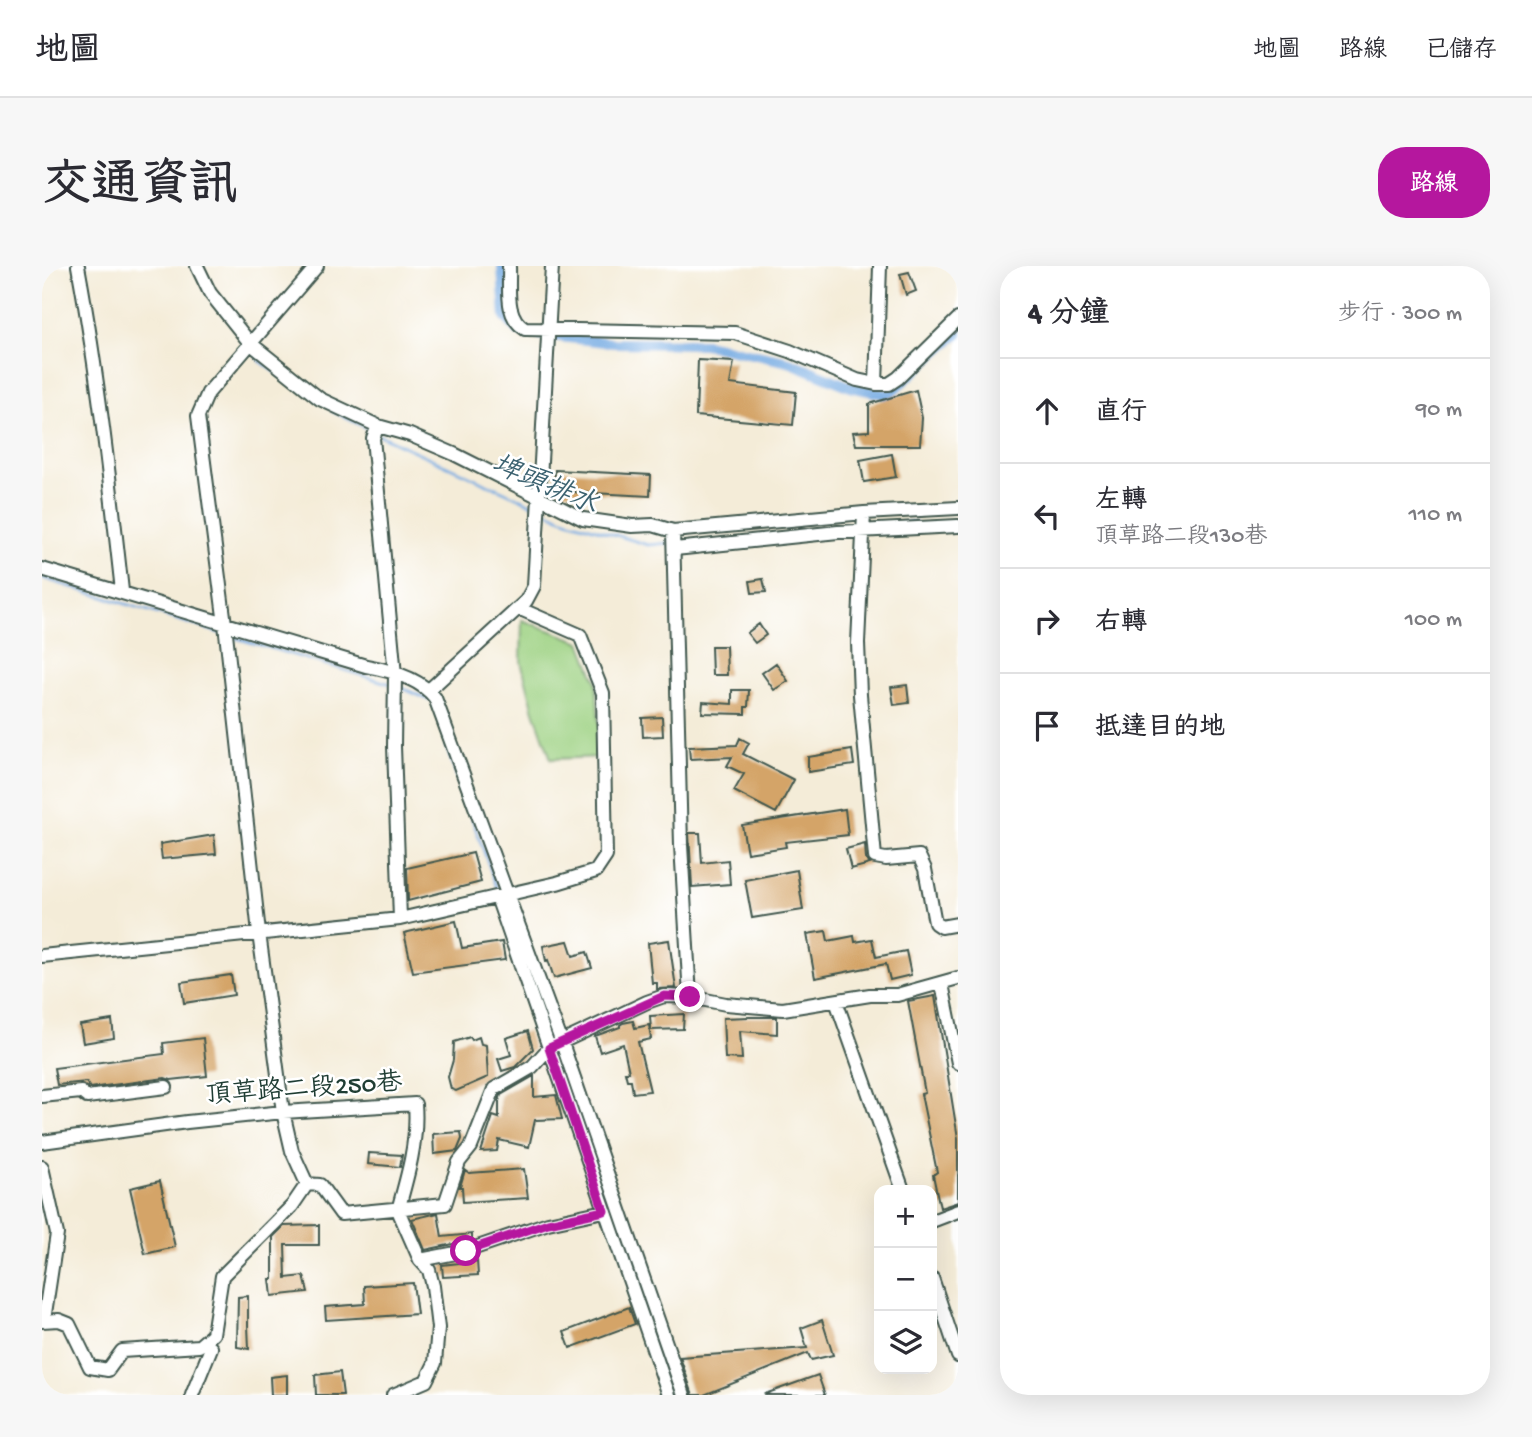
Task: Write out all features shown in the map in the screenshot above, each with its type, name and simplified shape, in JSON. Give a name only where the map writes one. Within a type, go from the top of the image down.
[{"type":"street","points":[[78,266],[103,415],[122,591]]},
{"type":"street","points":[[197,266],[210,293],[247,346],[320,399],[376,432],[410,435],[454,454],[583,519],[653,526],[674,531],[864,513],[958,508]]},
{"type":"street","points":[[307,1184],[292,1151],[283,1112],[259,933],[225,624],[198,416],[208,393],[317,266]]},
{"type":"street","points":[[509,266],[510,313],[525,329],[735,333],[790,351],[857,380],[876,384],[889,384],[898,378],[958,319]]},
{"type":"street","points":[[429,690],[526,601],[534,586],[552,266]]},
{"type":"street","points":[[876,384],[880,266]]},
{"type":"street","points":[[376,432],[395,675],[400,919]]},
{"type":"street","points":[[864,513],[858,643],[860,695],[875,857],[886,859],[919,856],[925,869],[935,923],[942,927],[958,924]]},
{"type":"street","points":[[674,550],[864,530],[958,526]]},
{"type":"street","points":[[674,531],[681,845],[690,997]]},
{"type":"street","points":[[42,569],[384,669],[429,690],[435,698],[549,1048],[669,1395]]},
{"type":"street","points":[[42,956],[400,919],[596,871],[606,856],[603,693],[580,635],[518,608]]},
{"type":"street","points":[[501,896],[562,1043],[684,1395]]},
{"type":"street","points":[[307,1184],[320,1185],[341,1214],[445,1203],[459,1162],[471,1147],[494,1089],[532,1067],[549,1048],[664,996],[783,1009],[870,995],[897,995],[958,978]]},
{"type":"street","points":[[942,984],[958,1063]]},
{"type":"street","points":[[836,1001],[901,1185]]},
{"type":"street","points":[[42,1096],[81,1092],[87,1097],[166,1087]]},
{"type":"street","name":"頂草路二段250巷","points":[[42,1142],[283,1112],[415,1104],[417,1127],[408,1177],[398,1210]]},
{"type":"street","points":[[42,1167],[57,1234],[43,1321],[69,1324],[90,1367],[108,1370],[122,1351],[199,1346],[213,1334],[222,1276],[292,1206],[307,1184]]},
{"type":"street","points":[[393,1395],[426,1381],[435,1363],[438,1328],[429,1270],[420,1260],[398,1210]]},
{"type":"street","points":[[420,1260],[466,1251],[548,1223],[604,1211]]},
{"type":"street","points":[[937,1219],[958,1211]]},
{"type":"street","points":[[937,1293],[958,1356]]},
{"type":"street","points":[[192,1395],[211,1348],[204,1342]]},
{"type":"green space","points":[[522,620],[581,642],[596,681],[601,757],[551,759],[521,662]]},
{"type":"building","points":[[909,272],[916,291],[906,295],[900,274]]},
{"type":"building","points":[[698,360],[734,362],[730,384],[796,392],[793,425],[696,416]]},
{"type":"building","points":[[916,390],[922,418],[920,445],[856,445],[853,432],[869,431],[869,404]]},
{"type":"building","points":[[892,454],[896,477],[864,482],[860,460]]},
{"type":"building","points":[[555,470],[651,475],[650,496],[554,491]]},
{"type":"building","points":[[763,579],[766,592],[752,593],[750,581]]},
{"type":"building","points":[[759,624],[766,635],[755,643],[747,633]]},
{"type":"building","points":[[711,646],[726,646],[727,675],[712,675]]},
{"type":"building","points":[[776,663],[788,681],[774,690],[762,673]]},
{"type":"building","points":[[907,685],[909,703],[894,705],[891,687]]},
{"type":"building","points":[[732,690],[749,690],[745,714],[702,713],[703,702],[732,704]]},
{"type":"building","points":[[662,717],[663,736],[643,737],[642,718]]},
{"type":"building","points":[[740,738],[749,743],[743,754],[794,780],[776,813],[734,791],[744,774],[727,766],[732,757],[690,759],[689,747],[737,745]]},
{"type":"building","points":[[852,750],[854,765],[808,772],[808,757]]},
{"type":"building","points":[[845,809],[848,835],[785,842],[786,847],[747,853],[742,825]]},
{"type":"building","points":[[689,833],[700,833],[702,863],[728,860],[730,884],[692,887]]},
{"type":"building","points":[[214,835],[216,854],[162,859],[160,844]]},
{"type":"building","points":[[865,844],[866,859],[870,864],[851,869],[846,849]]},
{"type":"building","points":[[473,853],[481,882],[408,901],[407,868]]},
{"type":"building","points":[[797,870],[803,910],[752,918],[745,880]]},
{"type":"building","points":[[456,921],[462,948],[502,942],[505,960],[413,972],[404,933]]},
{"type":"building","points":[[826,931],[828,941],[854,936],[855,942],[872,939],[876,957],[906,951],[911,975],[890,980],[886,964],[815,978],[807,934]]},
{"type":"building","points":[[669,940],[676,988],[657,989],[657,983],[652,983],[648,943]]},
{"type":"building","points":[[568,941],[573,956],[587,952],[592,968],[554,978],[543,946]]},
{"type":"building","points":[[231,975],[234,995],[184,1003],[181,982]]},
{"type":"building","points":[[935,996],[958,1138],[958,1202],[940,1208],[933,1175],[937,1172],[921,1094],[925,1093],[908,1001]]},
{"type":"building","points":[[684,1014],[683,1029],[651,1030],[650,1016]]},
{"type":"building","points":[[777,1017],[777,1034],[740,1031],[742,1059],[725,1058],[723,1018]]},
{"type":"building","points":[[112,1020],[114,1038],[83,1043],[80,1025]]},
{"type":"building","points":[[633,1021],[635,1028],[649,1025],[651,1039],[638,1042],[650,1091],[633,1093],[631,1080],[627,1080],[625,1072],[629,1072],[623,1044],[600,1052],[595,1036]]},
{"type":"building","points":[[528,1031],[533,1049],[515,1067],[502,1071],[498,1059],[511,1055],[506,1038]]},
{"type":"building","points":[[470,1037],[472,1040],[479,1037],[481,1044],[486,1045],[488,1077],[456,1091],[451,1089],[448,1077],[454,1042]]},
{"type":"building","points":[[203,1038],[207,1076],[171,1080],[165,1078],[90,1088],[86,1082],[57,1085],[54,1068],[164,1054],[163,1043]]},
{"type":"building","points":[[534,1076],[534,1097],[556,1095],[562,1119],[535,1120],[529,1147],[499,1140],[497,1151],[481,1152],[493,1116],[499,1118],[501,1095]]},
{"type":"building","points":[[461,1132],[462,1139],[457,1151],[434,1154],[433,1134]]},
{"type":"building","points":[[369,1153],[402,1155],[400,1167],[368,1164]]},
{"type":"building","points":[[524,1169],[528,1198],[463,1202],[460,1187],[465,1170],[469,1173]]},
{"type":"building","points":[[160,1181],[175,1247],[145,1254],[130,1188]]},
{"type":"building","points":[[438,1213],[442,1237],[472,1234],[472,1240],[425,1250],[412,1219]]},
{"type":"building","points":[[319,1225],[319,1245],[285,1245],[286,1278],[304,1276],[308,1292],[272,1296],[270,1279],[273,1279],[273,1237],[284,1226]]},
{"type":"building","points":[[477,1261],[478,1275],[443,1277],[442,1265]]},
{"type":"building","points":[[413,1283],[417,1314],[326,1320],[325,1307],[365,1304],[364,1286]]},
{"type":"building","points":[[248,1296],[249,1349],[237,1347],[238,1297]]},
{"type":"building","points":[[629,1307],[635,1324],[570,1348],[564,1332]]},
{"type":"building","points":[[822,1320],[833,1355],[811,1360],[808,1353],[704,1395],[693,1395],[680,1357],[807,1348],[801,1328]]},
{"type":"building","points":[[340,1372],[343,1395],[316,1395],[315,1375]]},
{"type":"building","points":[[287,1375],[287,1395],[271,1395],[270,1377]]},
{"type":"building","points":[[818,1375],[825,1395],[765,1394]]},
{"type":"waterway","points":[[502,266],[505,317],[518,331]]},
{"type":"waterway","points":[[541,335],[614,343],[705,344],[789,362],[851,387],[888,395],[958,333]]},
{"type":"waterway","name":"埤頭排水","points":[[254,353],[260,361],[281,376]]},
{"type":"waterway","name":"埤頭排水","points":[[332,411],[370,430]]},
{"type":"waterway","name":"埤頭排水","points":[[379,435],[536,506]]},
{"type":"waterway","name":"埤頭排水","points":[[542,509],[561,518],[648,545],[669,543]]},
{"type":"waterway","name":"埤頭排水","points":[[867,524],[916,522]]},
{"type":"waterway","points":[[42,578],[223,634]]},
{"type":"waterway","points":[[229,636],[391,684]]},
{"type":"waterway","points":[[400,687],[429,700]]},
{"type":"waterway","points":[[446,746],[498,891]]},
{"type":"waterway","points":[[572,1095],[652,1323]]},
{"type":"route","points":[[466,1251],[548,1223],[604,1211],[549,1048],[647,1002],[664,996],[690,997]]}]
